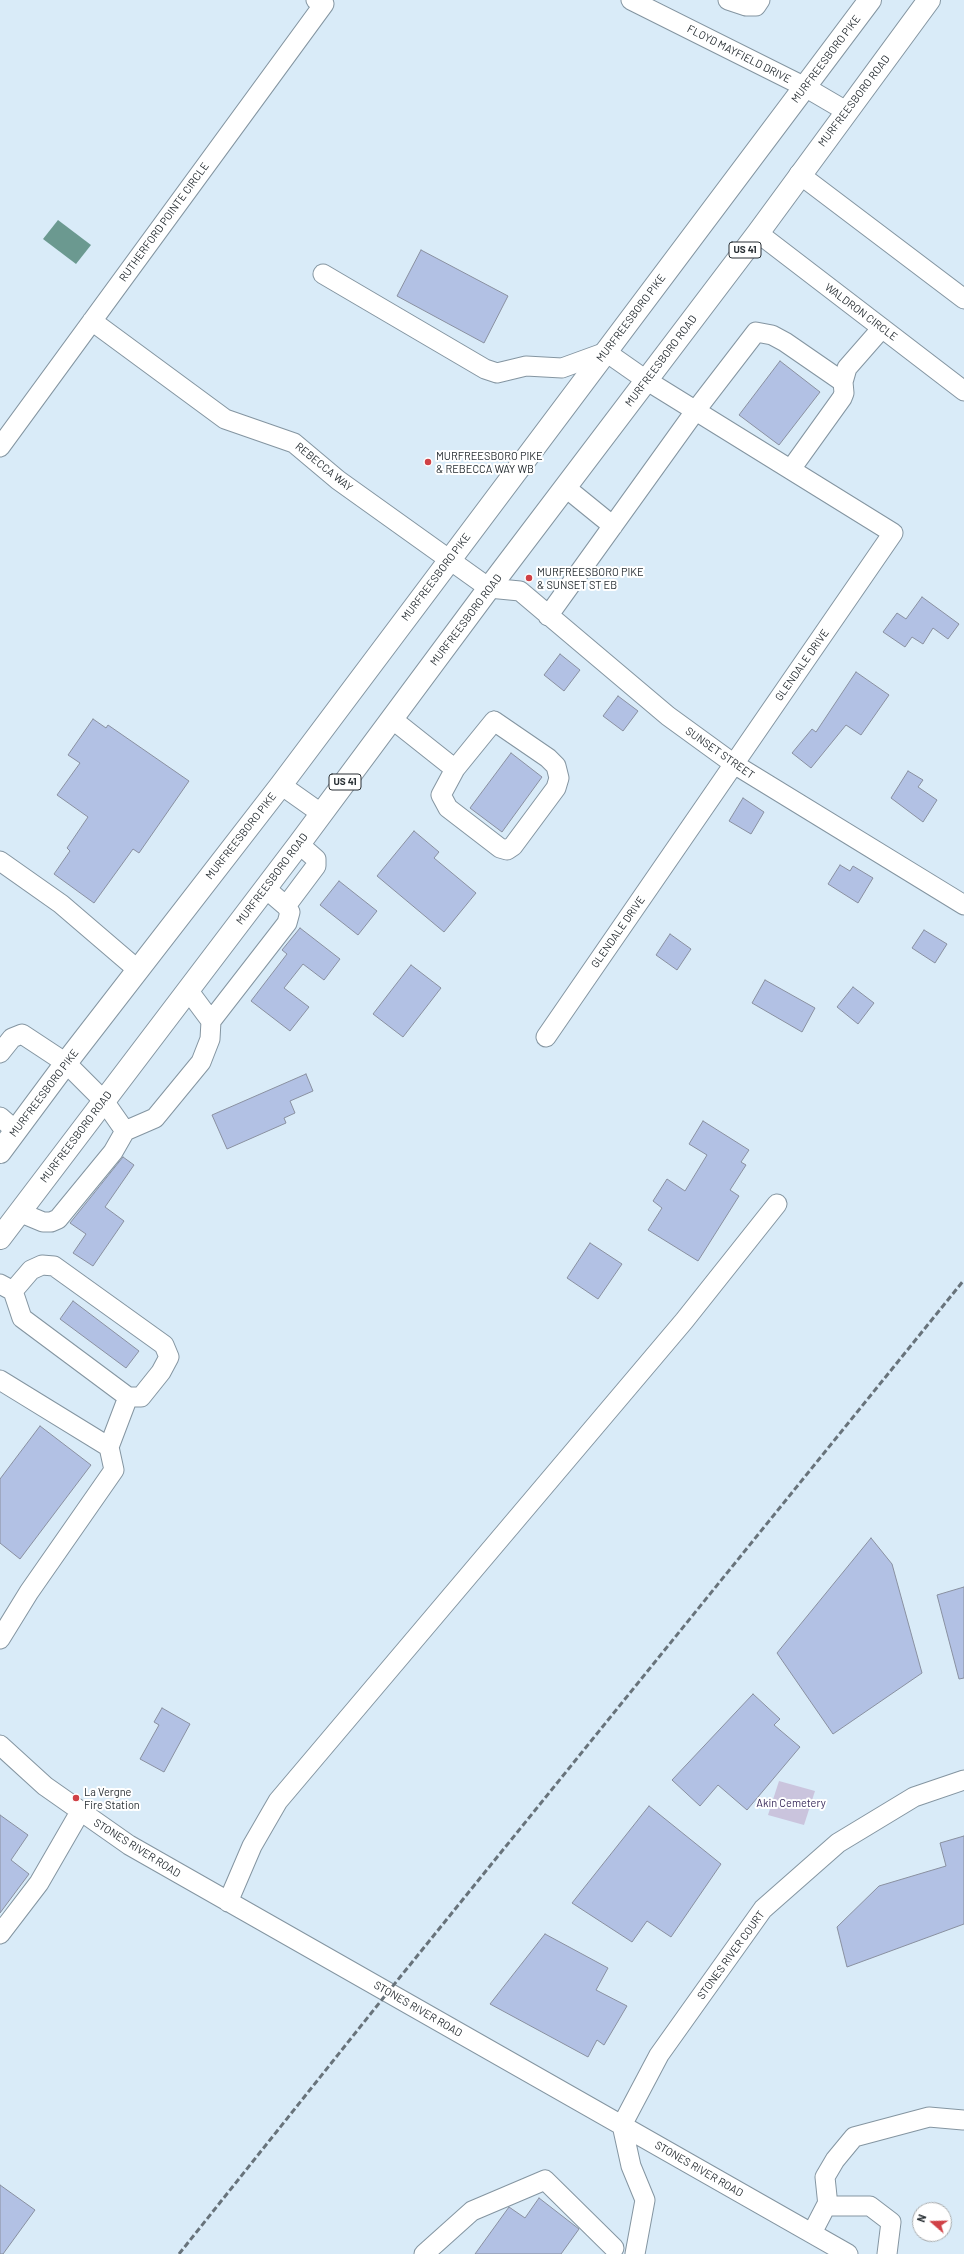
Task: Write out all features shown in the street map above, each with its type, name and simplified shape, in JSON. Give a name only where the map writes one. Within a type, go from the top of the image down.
[{"type":"main road","name":"MURFREESBORO PIKE","points":[[0,1152],[8,1124],[66,1063],[281,785],[870,0]]},
{"type":"main road","name":"MURFREESBORO ROAD","points":[[0,1238],[322,814],[489,588],[758,233],[799,174],[929,0]]},
{"type":"street","name":"RUTHERFORD POINTE CIRCLE","points":[[0,447],[324,4],[316,0]]},
{"type":"street","name":"FLOYD MAYFIELD DRIVE","points":[[632,0],[805,87],[846,111]]},
{"type":"street","points":[[728,0],[746,6],[756,6],[760,0]]},
{"type":"street","points":[[799,174],[964,299]]},
{"type":"street","name":"WALDRON CIRCLE","points":[[758,233],[964,391]]},
{"type":"street","points":[[323,274],[485,370],[497,373],[526,366],[562,368],[606,352]]},
{"type":"street","name":"REBECCA WAY","points":[[92,321],[225,419],[294,442],[338,480],[489,588]]},
{"type":"street","points":[[791,469],[842,398],[844,393],[843,382],[847,368],[882,328]]},
{"type":"street","points":[[548,616],[696,410],[756,332],[772,335],[785,342],[843,382]]},
{"type":"street","name":"GLENDALE DRIVE","points":[[546,1037],[893,533],[646,380],[606,352]]},
{"type":"street","points":[[565,487],[613,526]]},
{"type":"street","name":"SUNSET STREET","points":[[489,588],[520,591],[668,716],[734,764],[964,905]]},
{"type":"street","points":[[392,719],[455,769]]},
{"type":"street","points":[[494,721],[552,762],[556,766],[558,778],[556,788],[513,846],[507,850],[500,848],[448,808],[441,795],[455,769],[494,721]]},
{"type":"street","points":[[281,785],[322,814]]},
{"type":"street","points":[[286,906],[316,866],[316,859],[299,844]]},
{"type":"street","points":[[0,861],[60,904],[138,970]]},
{"type":"street","points":[[20,1212],[43,1222],[51,1222],[58,1219],[113,1152],[124,1130],[154,1118],[201,1062],[210,1039],[211,1021],[287,923],[290,912],[286,906],[266,888]]},
{"type":"street","points":[[188,990],[211,1021]]},
{"type":"street","points":[[0,1053],[12,1038],[22,1034],[66,1063],[104,1101],[124,1130]]},
{"type":"street","points":[[228,1902],[252,1846],[278,1801],[684,1321],[777,1204]]},
{"type":"street","points":[[42,1264],[54,1266],[164,1345],[169,1357],[161,1372],[141,1397],[128,1397],[22,1318],[7,1288],[31,1270],[42,1264]]},
{"type":"street","points":[[0,1380],[109,1447]]},
{"type":"street","points":[[0,1639],[29,1592],[114,1470],[109,1447],[128,1397]]},
{"type":"street","name":"STONES RIVER ROAD","points":[[0,1745],[45,1786],[129,1845],[848,2254]]},
{"type":"street","name":"STONES RIVER COURT","points":[[622,2125],[659,2055],[763,1909],[838,1843],[914,1797],[964,1780]]},
{"type":"street","points":[[0,1934],[39,1883],[80,1812]]},
{"type":"street","points":[[812,2233],[828,2206],[825,2177],[835,2160],[854,2137],[929,2118],[963,2120]]},
{"type":"street","points":[[424,2254],[472,2211],[545,2180],[608,2251],[636,2245],[645,2200],[631,2166],[622,2125]]},
{"type":"street","points":[[828,2206],[870,2206],[892,2222],[887,2254]]},
{"type":"green space","name":"Akin Cemetery","points":[[779,1781],[815,1791],[804,1825],[768,1815]]},
{"type":"shaded area","points":[[58,220],[91,245],[76,264],[43,239]]},
{"type":"building","points":[[421,250],[508,296],[484,343],[397,296]]},
{"type":"building","points":[[780,361],[820,392],[779,445],[739,415]]},
{"type":"building","points":[[922,597],[959,624],[948,639],[933,628],[923,644],[912,637],[905,647],[883,632],[897,613],[906,619]]},
{"type":"building","points":[[560,654],[580,670],[564,691],[544,675]]},
{"type":"building","points":[[856,672],[889,695],[861,735],[846,725],[811,768],[792,753],[812,729],[816,732]]},
{"type":"building","points":[[618,696],[638,711],[623,731],[603,716]]},
{"type":"building","points":[[93,719],[106,728],[108,725],[189,781],[139,853],[133,849],[94,903],[54,874],[70,851],[67,848],[88,817],[57,795],[80,763],[68,755]]},
{"type":"building","points":[[511,753],[542,777],[502,832],[470,808]]},
{"type":"building","points":[[908,771],[923,780],[918,787],[937,800],[923,822],[891,798]]},
{"type":"building","points":[[743,798],[764,812],[751,834],[729,821]]},
{"type":"building","points":[[414,831],[439,852],[434,858],[476,893],[444,932],[377,876]]},
{"type":"building","points":[[840,865],[850,871],[853,866],[873,878],[858,903],[828,884]]},
{"type":"building","points":[[339,881],[377,911],[358,935],[320,905]]},
{"type":"building","points":[[300,928],[340,959],[324,980],[303,964],[284,988],[309,1007],[290,1031],[251,1001],[287,954],[282,950]]},
{"type":"building","points":[[924,930],[947,944],[935,963],[912,948]]},
{"type":"building","points":[[670,934],[691,949],[677,970],[656,955]]},
{"type":"building","points":[[411,965],[441,988],[403,1037],[373,1014]]},
{"type":"building","points":[[765,980],[815,1008],[802,1032],[752,1003]]},
{"type":"building","points":[[853,987],[874,1003],[858,1024],[837,1007]]},
{"type":"building","points":[[306,1074],[313,1091],[290,1101],[295,1113],[284,1118],[286,1123],[227,1149],[212,1115]]},
{"type":"building","points":[[703,1121],[749,1150],[741,1162],[746,1165],[730,1190],[739,1196],[698,1261],[648,1230],[662,1208],[653,1201],[667,1179],[685,1191],[707,1155],[689,1144]]},
{"type":"building","points":[[123,1157],[134,1165],[105,1207],[124,1221],[93,1266],[73,1253],[86,1234],[70,1223]]},
{"type":"building","points":[[590,1243],[622,1264],[598,1299],[567,1278]]},
{"type":"building","points":[[73,1301],[139,1351],[126,1368],[60,1319]]},
{"type":"building","points":[[40,1426],[91,1465],[20,1559],[0,1543],[0,1479]]},
{"type":"building","points":[[871,1538],[892,1564],[922,1673],[833,1734],[777,1653]]},
{"type":"building","points":[[964,1587],[964,1678],[959,1679],[937,1595]]},
{"type":"building","points":[[753,1694],[780,1719],[774,1725],[800,1747],[747,1810],[718,1785],[700,1806],[672,1780]]},
{"type":"building","points":[[162,1708],[190,1724],[164,1772],[140,1759],[159,1725],[154,1722]]},
{"type":"building","points":[[649,1806],[721,1864],[671,1937],[647,1921],[632,1942],[572,1903]]},
{"type":"building","points":[[0,1815],[28,1835],[11,1860],[29,1874],[0,1913]]},
{"type":"building","points":[[964,1836],[964,1924],[847,1967],[837,1927],[879,1886],[946,1866],[940,1843]]},
{"type":"building","points":[[545,1934],[608,1968],[596,1990],[627,2006],[604,2045],[597,2040],[588,2057],[490,2004]]},
{"type":"building","points":[[0,2185],[35,2210],[3,2254],[0,2254]]},
{"type":"building","points":[[539,2198],[579,2229],[561,2254],[475,2254],[509,2207],[525,2218]]},
{"type":"railway","points":[[179,2254],[388,1992],[964,1280]]},
{"type":"place","name":"MURFREESBORO PIKE & REBECCA WAY WB","points":[[428,462]]},
{"type":"place","name":"MURFREESBORO PIKE & SUNSET ST EB","points":[[529,578]]},
{"type":"place","name":"La Vergne Fire Station","points":[[76,1798]]}]
